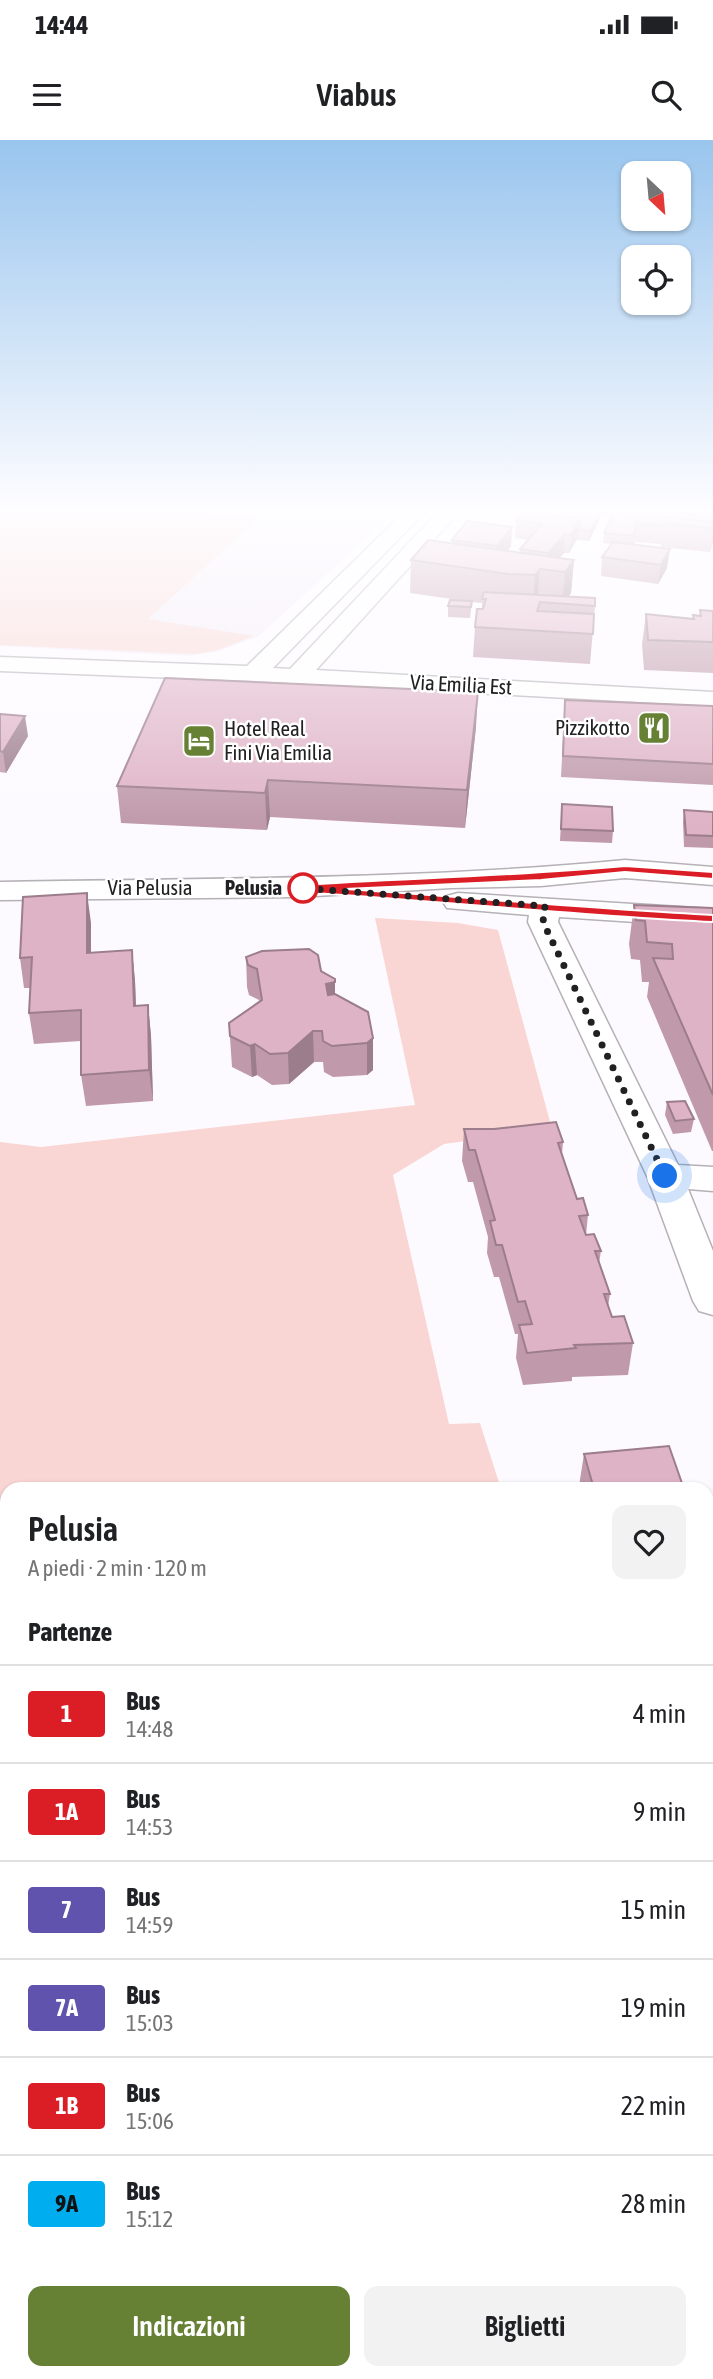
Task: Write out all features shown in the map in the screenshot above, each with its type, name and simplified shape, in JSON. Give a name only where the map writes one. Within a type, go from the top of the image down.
[{"type":"street","points":[[253,674],[311,616]]},
{"type":"street","points":[[296,677],[351,616]]},
{"type":"street","name":"Via Emilia Est","points":[[0,664],[253,674],[713,699]]},
{"type":"street","name":"Via Pelusia","points":[[0,891],[299,888],[543,891],[625,869],[713,876]]},
{"type":"street","points":[[543,891],[543,922],[665,1176],[713,1301]]},
{"type":"street","name":"Via Pelusia","points":[[543,891],[609,914],[713,918]]},
{"type":"street","points":[[665,1176],[713,1179]]},
{"type":"shaded area","points":[[0,616],[280,616],[259,636],[219,651],[189,656],[0,646]]},
{"type":"shaded area","points":[[0,616],[151,616],[148,619],[254,636],[218,650],[194,654],[0,645]]},
{"type":"shaded area","points":[[375,918],[458,923],[498,930],[552,1129],[444,1144],[393,1175],[449,1424],[480,1423],[499,1482],[0,1482],[0,1142],[41,1147],[415,1105]]},
{"type":"building","points":[[476,616],[594,616],[593,634],[475,627]]},
{"type":"building","points":[[646,616],[694,619],[693,616],[713,616],[713,642],[648,640]]},
{"type":"building","points":[[165,678],[478,692],[467,790],[268,780],[265,793],[117,786]]},
{"type":"building","points":[[565,700],[713,706],[713,764],[563,756]]},
{"type":"building","points":[[0,714],[25,716],[3,752],[0,751]]},
{"type":"building","points":[[562,804],[612,807],[613,831],[561,829]]},
{"type":"building","points":[[684,810],[713,812],[713,836],[686,835]]},
{"type":"building","points":[[87,893],[87,953],[132,950],[134,1006],[148,1005],[149,1070],[81,1075],[81,1010],[29,1013],[32,957],[20,958],[23,897]]},
{"type":"building","points":[[634,905],[713,908],[713,1095],[653,958],[673,959],[672,944],[647,942],[645,921],[636,920]]},
{"type":"building","points":[[309,949],[318,955],[321,971],[335,979],[335,982],[326,984],[328,995],[335,994],[368,1012],[373,1038],[367,1043],[332,1046],[323,1041],[322,1031],[313,1031],[288,1053],[270,1054],[255,1044],[250,1046],[230,1036],[229,1023],[262,1000],[257,969],[248,965],[246,957],[262,951]]},
{"type":"building","points":[[685,1101],[694,1119],[675,1121],[667,1102]]},
{"type":"building","points":[[556,1122],[563,1142],[558,1143],[577,1199],[583,1198],[588,1215],[579,1216],[586,1235],[594,1234],[601,1251],[595,1251],[610,1294],[604,1294],[612,1317],[624,1316],[633,1343],[574,1345],[576,1348],[527,1353],[519,1325],[532,1324],[525,1301],[518,1302],[502,1245],[496,1245],[490,1221],[495,1220],[475,1150],[469,1150],[464,1129],[494,1129]]},
{"type":"building","points":[[669,1446],[682,1482],[592,1482],[584,1454]]},
{"type":"bus line","name":"1","points":[[713,875],[625,869],[541,877],[299,888],[456,902],[545,906],[609,914],[713,918]]},
{"type":"place","name":"Pizzikotto","points":[[654,728]]},
{"type":"place","name":"Hotel Real Fini Via Emilia","points":[[199,741]]},
{"type":"place","name":"Pelusia","points":[[303,888]]},
{"type":"route","points":[[303,888],[299,888],[456,902],[545,906],[543,922],[665,1176]]}]
